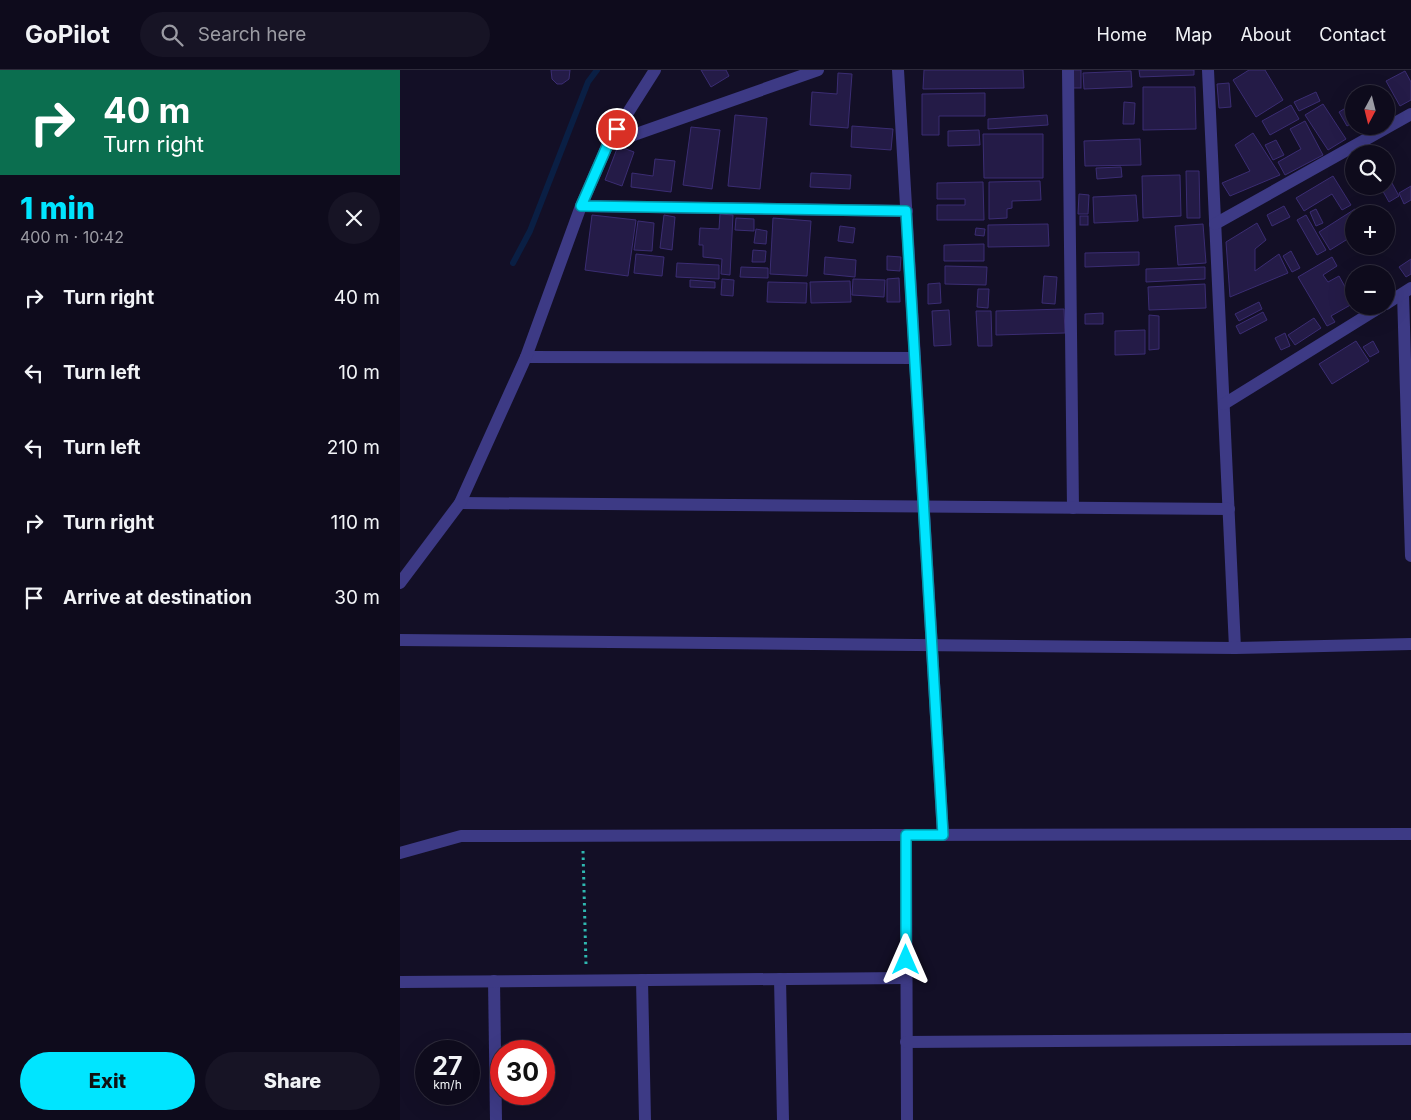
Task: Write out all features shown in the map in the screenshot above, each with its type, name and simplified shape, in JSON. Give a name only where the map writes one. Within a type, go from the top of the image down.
[{"type":"street","points":[[400,583],[460,503],[526,357],[581,206],[608,144],[655,70]]},
{"type":"street","points":[[608,144],[818,70]]},
{"type":"street","points":[[898,70],[943,835]]},
{"type":"street","points":[[1068,70],[1073,508]]},
{"type":"street","points":[[1208,70],[1235,648]]},
{"type":"street","points":[[1215,224],[1411,114]]},
{"type":"street","points":[[581,206],[906,211]]},
{"type":"street","points":[[1395,298],[1407,291]]},
{"type":"street","points":[[1407,291],[1411,556]]},
{"type":"street","points":[[1224,404],[1367,315]]},
{"type":"street","points":[[526,357],[915,358]]},
{"type":"street","points":[[460,503],[1229,509]]},
{"type":"street","points":[[400,640],[1235,648],[1411,644]]},
{"type":"street","points":[[400,854],[461,836],[1411,834]]},
{"type":"street","points":[[906,835],[907,1120]]},
{"type":"street","points":[[400,982],[906,978]]},
{"type":"street","points":[[780,979],[783,1120]]},
{"type":"street","points":[[642,980],[645,1120]]},
{"type":"street","points":[[494,981],[496,1120]]},
{"type":"street","points":[[906,1042],[1411,1039]]},
{"type":"path","points":[[582,835],[586,980]]},
{"type":"building","points":[[551,70],[570,70],[569,79],[562,84],[557,84],[552,79]]},
{"type":"building","points":[[701,70],[726,70],[729,76],[711,87]]},
{"type":"building","points":[[924,70],[1023,70],[1024,88],[923,89]]},
{"type":"building","points":[[1072,70],[1081,70],[1081,88],[1072,88]]},
{"type":"building","points":[[1139,70],[1194,70],[1194,75],[1140,77]]},
{"type":"building","points":[[1249,70],[1265,70],[1283,100],[1256,117],[1233,80]]},
{"type":"building","points":[[1131,71],[1132,87],[1084,89],[1083,73]]},
{"type":"building","points":[[1405,71],[1411,82],[1411,100],[1400,106],[1395,97],[1395,85],[1388,85],[1386,81]]},
{"type":"building","points":[[838,73],[852,74],[848,128],[810,125],[812,92],[837,94]]},
{"type":"building","points":[[1229,83],[1231,107],[1219,108],[1217,84]]},
{"type":"building","points":[[1143,87],[1195,87],[1196,129],[1143,130]]},
{"type":"building","points":[[1316,92],[1320,101],[1299,111],[1294,102]]},
{"type":"building","points":[[985,93],[985,116],[939,116],[939,135],[922,135],[922,94]]},
{"type":"building","points":[[1124,102],[1135,103],[1134,124],[1123,124]]},
{"type":"building","points":[[1323,104],[1346,139],[1328,150],[1305,115]]},
{"type":"building","points":[[1291,105],[1299,119],[1270,135],[1262,121]]},
{"type":"building","points":[[1345,108],[1345,122],[1339,112]]},
{"type":"building","points":[[735,115],[767,118],[760,189],[728,186]]},
{"type":"building","points":[[1047,115],[1048,125],[988,129],[988,119]]},
{"type":"building","points":[[1305,121],[1323,155],[1285,175],[1278,162],[1301,149],[1290,129]]},
{"type":"building","points":[[852,126],[893,129],[891,150],[851,147]]},
{"type":"building","points":[[691,127],[720,130],[712,189],[683,185]]},
{"type":"building","points":[[979,130],[980,145],[948,146],[948,131]]},
{"type":"building","points":[[1253,133],[1280,175],[1230,196],[1222,183],[1250,171],[1235,145]]},
{"type":"building","points":[[983,134],[1043,134],[1043,178],[984,178]]},
{"type":"building","points":[[1140,139],[1141,165],[1085,166],[1084,141]]},
{"type":"building","points":[[1276,140],[1284,155],[1273,160],[1265,145]]},
{"type":"building","points":[[618,146],[634,152],[622,186],[605,180]]},
{"type":"building","points":[[655,159],[675,161],[671,192],[631,187],[632,173],[653,176]]},
{"type":"building","points":[[1121,167],[1122,177],[1097,179],[1096,168]]},
{"type":"building","points":[[1186,171],[1199,171],[1200,218],[1187,218]]},
{"type":"building","points":[[811,173],[851,175],[850,189],[810,187]]},
{"type":"building","points":[[1180,175],[1181,216],[1143,218],[1142,176]]},
{"type":"building","points":[[1333,176],[1351,205],[1345,205],[1345,208],[1342,210],[1332,194],[1304,211],[1296,198]]},
{"type":"building","points":[[1040,181],[1041,200],[1012,201],[1012,208],[1007,209],[1007,218],[989,219],[989,182]]},
{"type":"building","points":[[983,182],[984,220],[937,220],[937,205],[965,205],[965,199],[937,199],[937,183]]},
{"type":"building","points":[[1411,186],[1411,200],[1404,204],[1399,193]]},
{"type":"building","points":[[1395,189],[1399,196],[1389,202],[1385,195],[1395,195]]},
{"type":"building","points":[[1079,194],[1089,195],[1088,214],[1078,214]]},
{"type":"building","points":[[1136,195],[1138,221],[1094,223],[1093,197]]},
{"type":"building","points":[[1284,206],[1290,217],[1272,226],[1267,215]]},
{"type":"building","points":[[1316,209],[1323,223],[1316,226],[1310,212]]},
{"type":"building","points":[[720,214],[733,215],[730,275],[721,274],[722,259],[703,257],[703,245],[699,245],[700,228],[719,229]]},
{"type":"building","points":[[592,215],[636,220],[628,276],[585,270]]},
{"type":"building","points":[[664,215],[675,217],[672,250],[660,248]]},
{"type":"building","points":[[1306,215],[1326,250],[1317,255],[1297,220]]},
{"type":"building","points":[[1345,215],[1345,241],[1330,250],[1319,232]]},
{"type":"building","points":[[1080,216],[1088,216],[1088,225],[1080,225]]},
{"type":"building","points":[[736,218],[754,219],[754,231],[735,230]]},
{"type":"building","points":[[773,218],[811,221],[807,276],[770,274]]},
{"type":"building","points":[[638,221],[654,223],[652,251],[634,250]]},
{"type":"building","points":[[1257,223],[1266,240],[1255,249],[1255,271],[1279,254],[1288,273],[1230,297],[1226,242]]},
{"type":"building","points":[[1048,224],[1049,246],[988,247],[988,225]]},
{"type":"building","points":[[1203,224],[1206,263],[1178,265],[1175,226]]},
{"type":"building","points":[[840,226],[855,228],[853,243],[838,241]]},
{"type":"building","points":[[976,228],[985,229],[984,236],[975,235]]},
{"type":"building","points":[[756,229],[767,231],[766,244],[754,243]]},
{"type":"building","points":[[984,244],[984,261],[944,261],[944,245]]},
{"type":"building","points":[[753,250],[766,251],[765,262],[752,262]]},
{"type":"building","points":[[1291,251],[1300,268],[1292,272],[1283,256]]},
{"type":"building","points":[[1139,252],[1139,265],[1085,267],[1085,253]]},
{"type":"building","points":[[636,254],[664,257],[662,276],[634,273]]},
{"type":"building","points":[[887,256],[901,257],[900,271],[887,270]]},
{"type":"building","points":[[825,257],[856,260],[855,277],[824,274]]},
{"type":"building","points":[[1332,257],[1337,266],[1323,275],[1328,282],[1339,276],[1345,287],[1345,308],[1331,316],[1335,322],[1327,326],[1298,277]]},
{"type":"building","points":[[1411,259],[1411,274],[1406,277],[1399,267]]},
{"type":"building","points":[[677,263],[719,265],[719,279],[676,277]]},
{"type":"building","points":[[945,266],[987,267],[986,285],[945,284]]},
{"type":"building","points":[[741,267],[768,268],[768,278],[740,277]]},
{"type":"building","points":[[1205,267],[1205,279],[1146,282],[1146,269]]},
{"type":"building","points":[[1044,276],[1057,277],[1055,304],[1042,303]]},
{"type":"building","points":[[899,278],[900,302],[887,302],[887,279]]},
{"type":"building","points":[[722,279],[734,280],[733,296],[721,295]]},
{"type":"building","points":[[853,279],[885,280],[884,297],[852,295]]},
{"type":"building","points":[[690,280],[715,282],[715,288],[690,287]]},
{"type":"building","points":[[850,281],[851,302],[811,303],[810,282]]},
{"type":"building","points":[[768,282],[807,283],[806,303],[767,302]]},
{"type":"building","points":[[940,283],[941,303],[928,304],[928,284]]},
{"type":"building","points":[[1205,284],[1206,308],[1149,310],[1148,287]]},
{"type":"building","points":[[978,289],[989,289],[988,308],[977,307]]},
{"type":"building","points":[[1259,302],[1262,309],[1239,321],[1235,314]]},
{"type":"building","points":[[1064,309],[1065,333],[996,335],[996,311]]},
{"type":"building","points":[[949,310],[951,345],[934,346],[932,311]]},
{"type":"building","points":[[976,311],[991,311],[992,346],[978,346]]},
{"type":"building","points":[[1263,312],[1267,320],[1240,334],[1236,326]]},
{"type":"building","points":[[1103,313],[1103,324],[1085,324],[1085,314]]},
{"type":"building","points":[[1149,315],[1159,316],[1159,349],[1149,350]]},
{"type":"building","points":[[1314,318],[1321,328],[1295,345],[1288,335]]},
{"type":"building","points":[[1145,330],[1145,354],[1115,355],[1115,331]]},
{"type":"building","points":[[1285,333],[1290,346],[1281,350],[1275,338]]},
{"type":"building","points":[[1356,341],[1369,361],[1332,384],[1319,364]]},
{"type":"building","points":[[1373,341],[1379,352],[1370,357],[1363,347]]},
{"type":"waterway","points":[[513,263],[530,231],[588,82],[597,70]]},
{"type":"route","points":[[617,129],[608,144],[581,206],[906,211],[943,835],[906,835],[906,960]]}]
